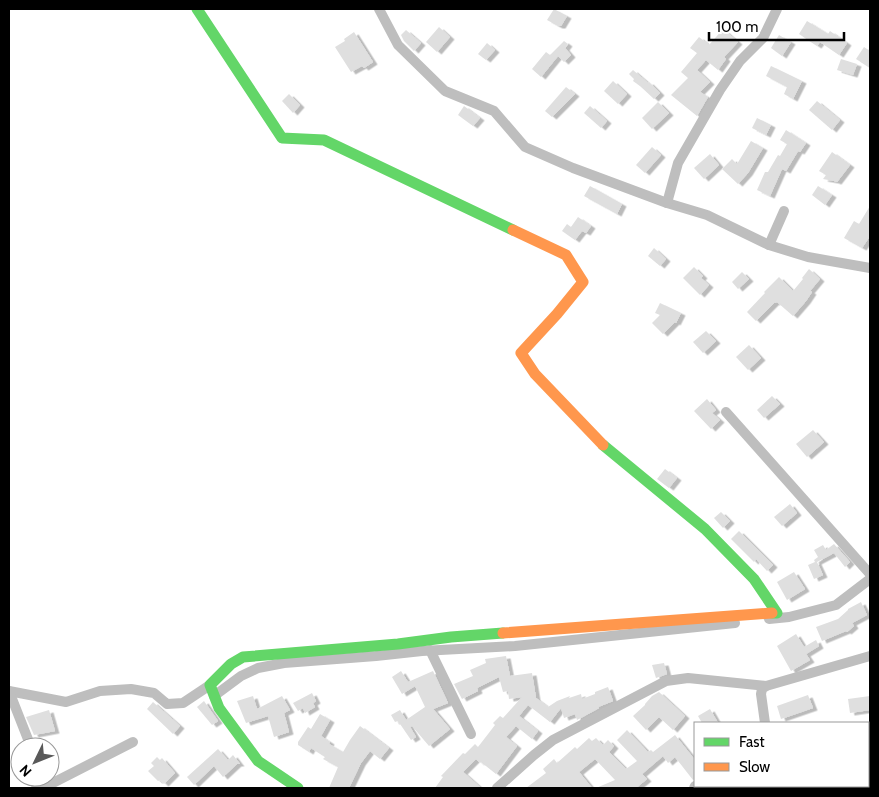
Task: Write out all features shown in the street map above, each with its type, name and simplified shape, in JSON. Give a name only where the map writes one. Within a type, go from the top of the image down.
[{"type":"street","points":[[197,9],[282,138],[324,140],[566,254],[583,282],[521,353],[535,374],[606,448],[705,529],[754,579],[777,613],[451,637],[398,644],[243,657],[231,664],[212,691]]},
{"type":"street","points":[[379,9],[398,45],[445,91],[494,111],[524,147],[573,168],[707,215],[769,245],[808,257],[870,268]]},
{"type":"street","points":[[667,202],[678,163],[720,90],[740,61],[763,38],[777,9]]},
{"type":"street","points":[[769,245],[784,211]]},
{"type":"street","points":[[726,412],[870,574]]},
{"type":"street","points":[[26,737],[9,691],[66,702],[100,691],[131,689],[154,693],[167,704],[183,703],[258,668],[284,663],[430,650],[515,646],[790,617],[836,605],[870,579]]},
{"type":"street","points":[[430,650],[471,734]]},
{"type":"street","points":[[498,788],[553,740],[666,681],[688,678],[766,686],[870,656]]},
{"type":"street","points":[[765,722],[762,689],[766,686]]},
{"type":"street","points":[[212,691],[219,708],[258,761],[298,788]]},
{"type":"street","points":[[43,788],[133,742]]},
{"type":"building","points":[[554,9],[567,16],[561,26],[547,20]]},
{"type":"building","points":[[807,21],[828,34],[830,31],[847,43],[839,55],[820,42],[817,46],[799,34]]},
{"type":"building","points":[[439,27],[450,37],[437,52],[426,42]]},
{"type":"building","points":[[723,29],[738,42],[724,57],[726,59],[718,70],[706,60],[697,70],[710,82],[700,92],[708,97],[697,116],[671,95],[688,78],[681,72],[697,53],[690,48],[699,37],[709,45]]},
{"type":"building","points":[[406,30],[421,43],[414,51],[401,35]]},
{"type":"building","points":[[354,32],[373,62],[364,68],[362,66],[351,72],[335,47]]},
{"type":"building","points":[[779,35],[791,42],[782,56],[771,48]]},
{"type":"building","points":[[564,41],[568,44],[565,48],[571,55],[564,62],[558,56],[541,77],[532,69],[546,52],[550,55]]},
{"type":"building","points":[[487,43],[495,50],[486,60],[478,54]]},
{"type":"building","points":[[864,47],[870,51],[870,68],[856,59]]},
{"type":"building","points":[[841,59],[857,64],[853,75],[837,70]]},
{"type":"building","points":[[771,66],[802,81],[793,99],[784,94],[787,87],[766,76]]},
{"type":"building","points":[[633,70],[660,93],[654,99],[633,81],[634,79],[629,74]]},
{"type":"building","points":[[613,81],[627,94],[618,104],[604,91]]},
{"type":"building","points":[[566,87],[575,94],[552,117],[545,111]]},
{"type":"building","points":[[289,94],[300,105],[293,113],[282,101]]},
{"type":"building","points":[[817,101],[840,120],[832,130],[809,110]]},
{"type":"building","points":[[658,102],[669,113],[652,129],[642,118]]},
{"type":"building","points":[[464,106],[480,118],[473,126],[458,115]]},
{"type":"building","points":[[590,106],[607,121],[601,128],[584,113]]},
{"type":"building","points":[[757,118],[771,125],[766,135],[752,128]]},
{"type":"building","points":[[786,130],[806,143],[800,152],[798,151],[786,171],[782,169],[770,196],[757,190],[765,172],[768,172],[787,144],[780,140]]},
{"type":"building","points":[[751,141],[763,148],[748,173],[738,184],[722,169],[732,159],[737,164]]},
{"type":"building","points":[[652,147],[661,155],[645,173],[636,165]]},
{"type":"building","points":[[832,152],[850,165],[837,182],[823,179],[826,175],[819,171]]},
{"type":"building","points":[[710,154],[719,165],[704,179],[694,168]]},
{"type":"building","points":[[590,186],[622,204],[617,214],[584,196]]},
{"type":"building","points":[[818,186],[832,195],[825,205],[812,195]]},
{"type":"building","points":[[870,206],[870,236],[862,248],[844,238],[854,221],[859,224]]},
{"type":"building","points":[[578,217],[591,226],[586,233],[582,231],[575,240],[562,231],[567,224],[571,227]]},
{"type":"building","points":[[654,248],[666,259],[660,266],[648,256]]},
{"type":"building","points":[[694,267],[703,276],[701,278],[709,285],[700,295],[683,278]]},
{"type":"building","points":[[809,269],[820,279],[810,291],[812,292],[806,301],[793,316],[777,302],[756,321],[747,312],[779,277],[793,291]]},
{"type":"building","points":[[742,272],[749,279],[738,289],[732,282]]},
{"type":"building","points":[[660,303],[681,313],[676,323],[663,334],[652,323],[660,315],[655,313]]},
{"type":"building","points":[[706,331],[716,341],[703,353],[693,342]]},
{"type":"building","points":[[749,345],[761,358],[748,370],[736,357]]},
{"type":"building","points":[[772,396],[780,404],[764,418],[757,410]]},
{"type":"building","points":[[707,399],[716,410],[712,413],[720,420],[711,429],[694,411]]},
{"type":"building","points":[[813,430],[824,442],[807,457],[796,444]]},
{"type":"building","points":[[665,469],[677,478],[669,488],[657,479]]},
{"type":"building","points":[[790,504],[797,513],[782,526],[774,517]]},
{"type":"building","points":[[721,512],[730,521],[723,528],[714,518]]},
{"type":"building","points":[[739,531],[773,565],[767,571],[756,559],[754,562],[731,539]]},
{"type":"building","points":[[834,544],[850,562],[845,567],[834,553],[817,562],[823,575],[814,579],[808,565],[815,562],[814,560],[818,557],[814,550],[823,545],[826,550]]},
{"type":"building","points":[[794,572],[805,589],[787,600],[777,582]]},
{"type":"building","points":[[861,602],[867,615],[852,623],[854,626],[847,632],[822,641],[816,627],[838,619],[848,609]]},
{"type":"building","points":[[796,634],[804,647],[816,640],[819,646],[806,654],[810,660],[791,671],[777,646]]},
{"type":"building","points":[[506,656],[510,676],[532,673],[536,698],[548,707],[570,696],[569,698],[581,694],[582,699],[608,687],[613,701],[598,707],[577,720],[575,714],[564,718],[561,708],[550,722],[528,705],[519,716],[538,731],[532,739],[516,726],[506,737],[517,746],[496,774],[476,759],[463,772],[481,788],[435,788],[443,777],[441,776],[463,753],[465,754],[475,744],[478,747],[495,725],[493,723],[500,716],[503,718],[522,697],[509,699],[508,691],[503,692],[499,677],[477,688],[478,691],[462,699],[454,684],[473,676],[470,670],[486,663],[485,659]]},
{"type":"building","points":[[664,663],[667,674],[656,678],[652,665]]},
{"type":"building","points":[[401,671],[408,682],[433,671],[448,703],[433,709],[450,729],[429,746],[412,726],[410,727],[416,737],[411,740],[398,721],[395,722],[391,715],[400,710],[406,720],[425,707],[415,686],[402,694],[392,677]]},
{"type":"building","points":[[659,692],[685,716],[673,730],[659,717],[646,730],[633,716],[652,696]]},
{"type":"building","points":[[312,693],[316,701],[313,703],[315,707],[305,713],[303,708],[298,711],[293,703]]},
{"type":"building","points":[[808,695],[813,708],[781,719],[777,706]]},
{"type":"building","points":[[253,696],[257,709],[282,696],[290,710],[284,713],[289,732],[274,737],[268,716],[246,723],[237,701]]},
{"type":"building","points":[[870,696],[870,710],[850,713],[848,699]]},
{"type":"building","points":[[204,701],[218,721],[212,725],[197,707]]},
{"type":"building","points":[[153,702],[180,726],[173,734],[147,709]]},
{"type":"building","points":[[710,709],[717,722],[701,722],[698,716]]},
{"type":"building","points":[[49,710],[55,731],[34,735],[26,717]]},
{"type":"building","points":[[320,714],[330,720],[321,736],[330,742],[329,744],[343,752],[360,726],[389,748],[380,759],[370,751],[361,763],[349,788],[329,788],[338,767],[323,759],[325,757],[311,748],[309,752],[298,745],[308,727],[311,729]]},
{"type":"building","points":[[627,730],[648,752],[651,750],[653,752],[675,735],[694,759],[694,780],[675,757],[668,763],[663,756],[642,774],[647,779],[636,788],[596,788],[615,780],[595,759],[579,772],[592,788],[526,788],[546,773],[543,769],[554,759],[557,763],[575,747],[577,749],[589,738],[592,741],[596,738],[603,745],[608,740],[614,746],[609,752],[626,769],[637,761],[617,740]]},
{"type":"building","points":[[218,749],[228,760],[233,755],[240,764],[237,764],[223,777],[214,766],[194,785],[187,777]]},
{"type":"building","points":[[157,757],[160,760],[162,758],[175,773],[164,784],[148,771],[154,766],[151,763]]},
{"type":"traffic: fast","points":[[197,9],[282,138],[324,140],[513,230]]},
{"type":"traffic: fast","points":[[603,445],[705,529],[754,579],[777,613],[772,613]]},
{"type":"traffic: fast","points":[[298,788],[258,761],[219,708],[210,685],[231,664],[243,657],[503,633]]},
{"type":"traffic: slow","points":[[513,230],[566,255],[583,282],[521,353],[535,374],[603,445]]},
{"type":"traffic: slow","points":[[503,633],[772,613]]}]
